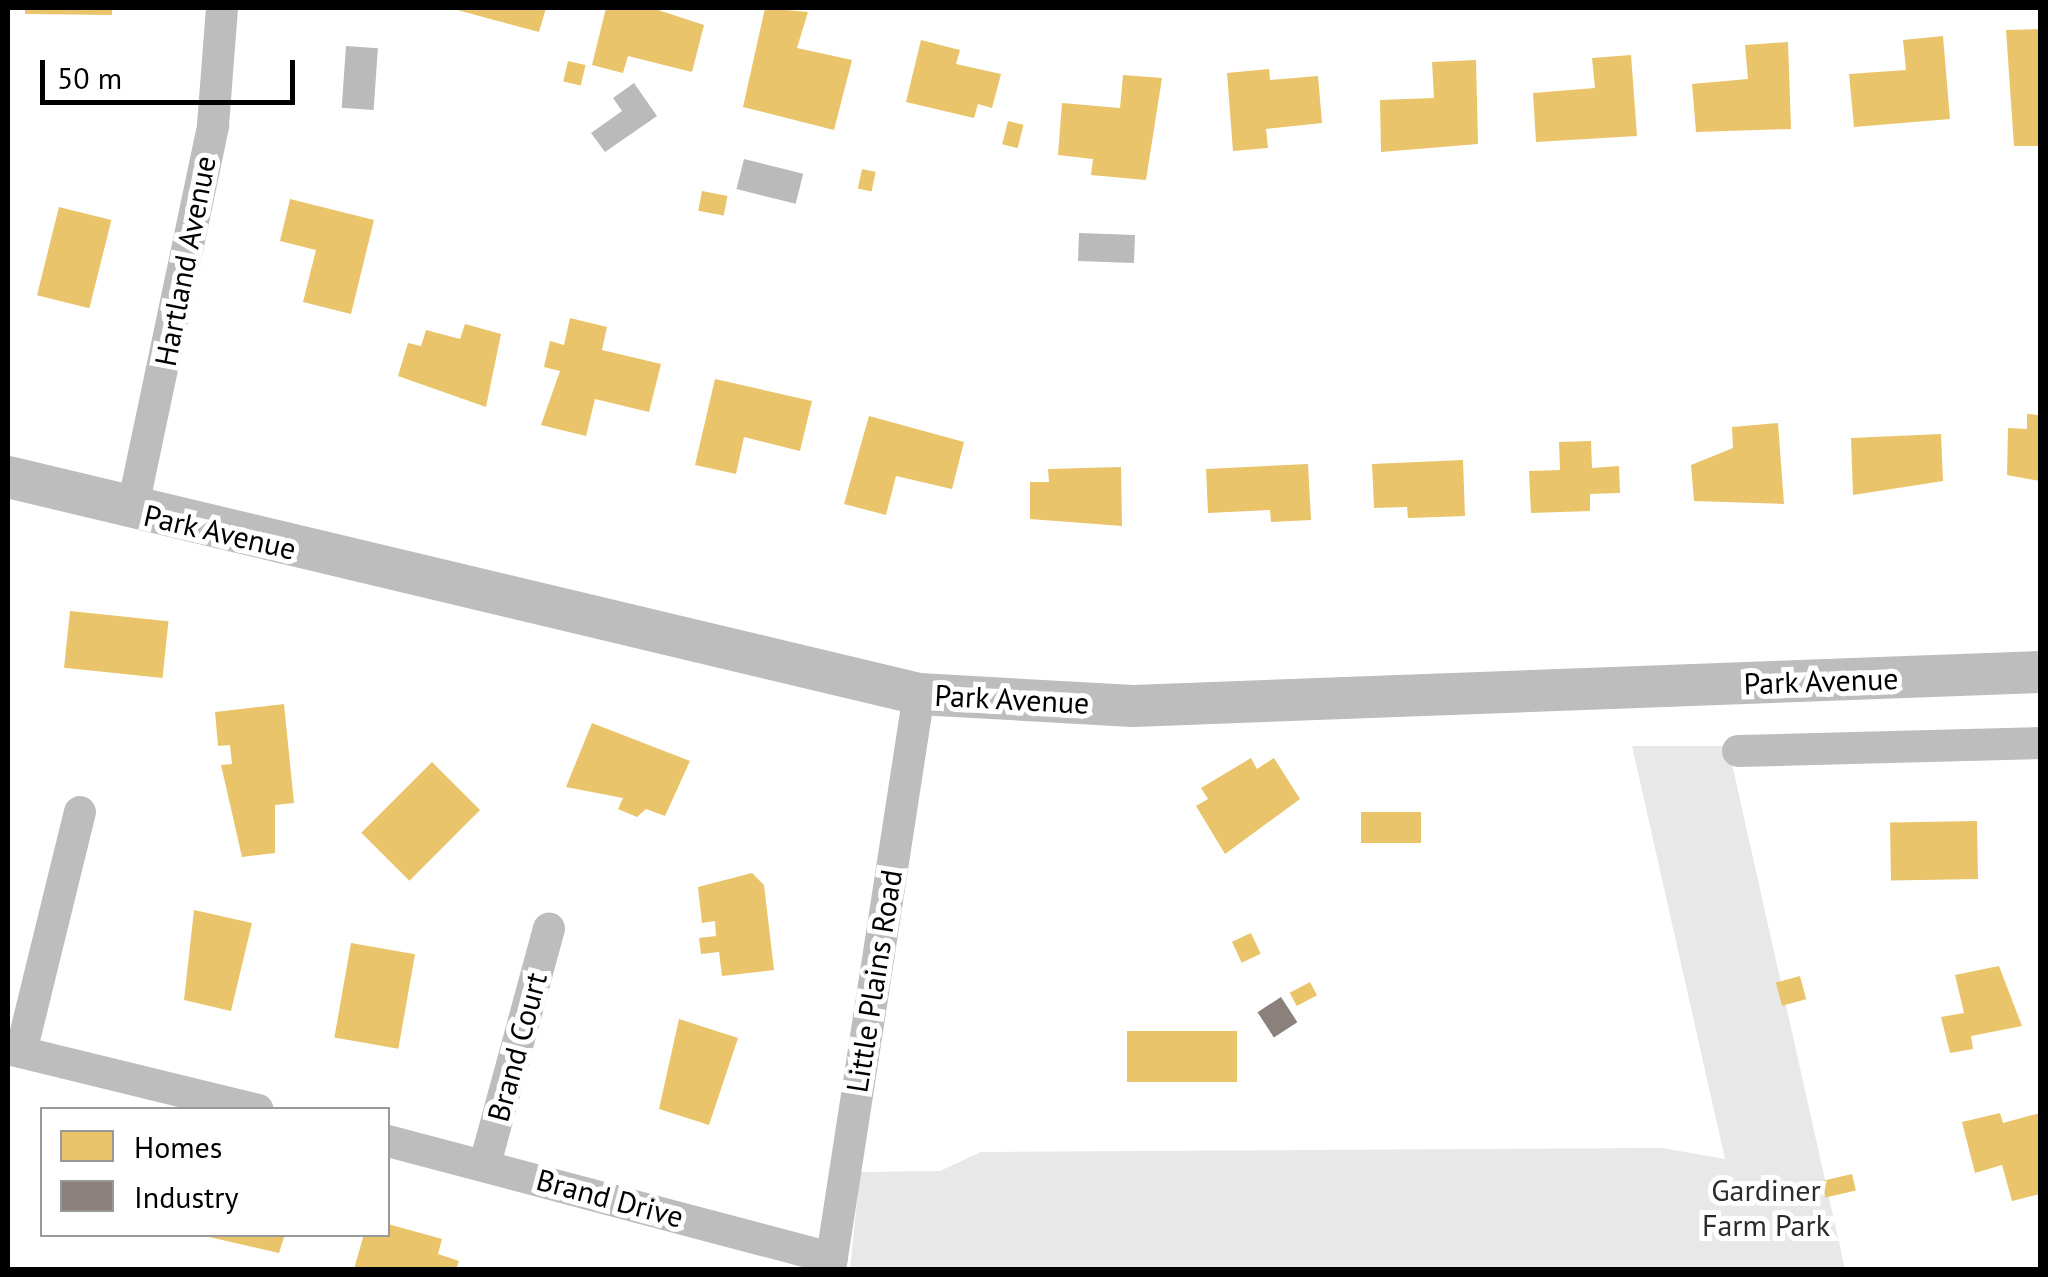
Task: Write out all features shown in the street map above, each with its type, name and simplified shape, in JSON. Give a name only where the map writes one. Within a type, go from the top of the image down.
[{"type":"main road","name":"Park Avenue","points":[[8,477],[132,511],[919,694],[1134,706],[2040,672]]},
{"type":"street","name":"Hartland Avenue","points":[[132,511],[212,125],[222,8]]},
{"type":"street","name":"Little Plains Road","points":[[831,1264],[919,694]]},
{"type":"street","points":[[1738,751],[2040,743]]},
{"type":"street","points":[[80,812],[14,1051],[246,1107]]},
{"type":"street","name":"Brand Court","points":[[485,1164],[549,929]]},
{"type":"street","name":"Brand Drive","points":[[390,1140],[831,1264]]},
{"type":"green space","name":"Gardiner Farm Park","points":[[1632,746],[1728,746],[1845,1269],[850,1270],[860,1172],[940,1171],[981,1152],[1662,1148],[1725,1159]]},
{"type":"shaded area","points":[[346,46],[378,48],[374,110],[342,108]]},
{"type":"shaded area","points":[[634,83],[657,116],[605,152],[591,133],[622,111],[613,98]]},
{"type":"shaded area","points":[[744,159],[803,174],[796,204],[737,189]]},
{"type":"shaded area","points":[[1079,233],[1135,235],[1134,263],[1078,261]]},
{"type":"building: Homes","points":[[25,8],[112,8],[112,15],[25,14]]},
{"type":"building: Homes","points":[[450,8],[546,8],[539,32]]},
{"type":"building: Homes","points":[[606,8],[652,8],[704,25],[692,72],[628,56],[623,73],[592,65]]},
{"type":"building: Homes","points":[[765,8],[808,12],[797,48],[852,60],[834,130],[743,107]]},
{"type":"building: Homes","points":[[2040,29],[2040,146],[2014,146],[2006,30]]},
{"type":"building: Homes","points":[[1943,36],[1950,119],[1854,127],[1849,74],[1906,70],[1903,40]]},
{"type":"building: Homes","points":[[921,40],[960,50],[956,64],[1001,74],[992,108],[978,104],[974,118],[906,102]]},
{"type":"building: Homes","points":[[1788,42],[1791,129],[1696,132],[1692,84],[1748,79],[1745,45]]},
{"type":"building: Homes","points":[[1631,55],[1637,136],[1536,142],[1533,93],[1595,88],[1592,58]]},
{"type":"building: Homes","points":[[1476,60],[1478,144],[1381,152],[1380,100],[1434,98],[1432,62]]},
{"type":"building: Homes","points":[[568,61],[586,65],[581,86],[563,81]]},
{"type":"building: Homes","points":[[1269,69],[1270,80],[1318,76],[1322,123],[1266,129],[1268,148],[1233,151],[1227,73]]},
{"type":"building: Homes","points":[[1123,75],[1162,78],[1146,180],[1091,175],[1093,159],[1058,155],[1062,103],[1120,108]]},
{"type":"building: Homes","points":[[1008,121],[1024,125],[1018,148],[1002,144]]},
{"type":"building: Homes","points":[[862,169],[876,172],[872,191],[858,189]]},
{"type":"building: Homes","points":[[702,191],[728,196],[724,216],[698,211]]},
{"type":"building: Homes","points":[[290,199],[374,220],[351,314],[303,302],[316,250],[280,241]]},
{"type":"building: Homes","points":[[59,207],[111,220],[89,308],[37,295]]},
{"type":"building: Homes","points":[[570,318],[607,327],[602,350],[661,364],[649,412],[595,399],[586,436],[541,425],[560,371],[544,367],[550,341],[564,345]]},
{"type":"building: Homes","points":[[465,324],[501,334],[486,407],[398,376],[408,343],[421,346],[426,330],[460,339]]},
{"type":"building: Homes","points":[[715,379],[812,401],[800,451],[744,437],[736,474],[695,465]]},
{"type":"building: Homes","points":[[2027,414],[2040,415],[2040,481],[2007,475],[2008,428],[2027,429]]},
{"type":"building: Homes","points":[[869,416],[964,442],[952,489],[896,476],[886,515],[844,504]]},
{"type":"building: Homes","points":[[1778,423],[1784,504],[1694,501],[1691,465],[1733,448],[1732,427]]},
{"type":"building: Homes","points":[[1941,434],[1943,481],[1853,495],[1851,438]]},
{"type":"building: Homes","points":[[1591,441],[1592,468],[1619,466],[1620,493],[1590,494],[1590,511],[1531,513],[1529,471],[1560,470],[1559,442]]},
{"type":"building: Homes","points":[[1463,460],[1465,516],[1408,518],[1407,507],[1374,508],[1372,464]]},
{"type":"building: Homes","points":[[1308,464],[1311,520],[1271,522],[1270,510],[1208,513],[1206,469]]},
{"type":"building: Homes","points":[[1121,467],[1122,526],[1030,519],[1030,482],[1049,482],[1048,469]]},
{"type":"building: Homes","points":[[70,611],[168,621],[162,678],[64,668]]},
{"type":"building: Homes","points":[[284,704],[294,803],[275,805],[275,853],[242,857],[221,765],[232,764],[230,745],[218,746],[215,712]]},
{"type":"building: Homes","points":[[592,723],[690,761],[665,816],[646,809],[637,817],[618,809],[623,798],[566,787]]},
{"type":"building: Homes","points":[[1251,758],[1257,769],[1274,758],[1300,799],[1225,854],[1196,806],[1208,799],[1201,788]]},
{"type":"building: Homes","points":[[432,762],[480,810],[409,881],[361,833]]},
{"type":"building: Homes","points":[[1361,812],[1421,812],[1421,843],[1361,843]]},
{"type":"building: Homes","points":[[1977,821],[1978,879],[1891,881],[1890,823]]},
{"type":"building: Homes","points":[[752,873],[764,885],[774,970],[722,976],[719,952],[701,954],[699,938],[716,936],[715,921],[702,923],[698,887]]},
{"type":"building: Homes","points":[[194,910],[252,923],[231,1011],[184,1000]]},
{"type":"building: Homes","points":[[1251,933],[1261,954],[1242,963],[1232,942]]},
{"type":"building: Homes","points":[[351,943],[415,954],[398,1049],[334,1038]]},
{"type":"building: Homes","points":[[1999,966],[2022,1026],[1971,1036],[1973,1049],[1950,1053],[1941,1017],[1964,1013],[1955,975]]},
{"type":"building: Homes","points":[[1800,976],[1806,999],[1782,1006],[1776,982]]},
{"type":"building: Homes","points":[[1310,982],[1317,995],[1297,1006],[1290,993]]},
{"type":"building: Homes","points":[[679,1019],[738,1038],[709,1125],[659,1109]]},
{"type":"building: Homes","points":[[1127,1031],[1237,1031],[1237,1082],[1127,1082]]},
{"type":"building: Homes","points":[[2000,1113],[2003,1123],[2040,1113],[2040,1194],[2012,1201],[2002,1165],[1975,1173],[1962,1122]]},
{"type":"building: Homes","points":[[1852,1174],[1856,1191],[1826,1198],[1822,1181]]},
{"type":"building: Homes","points":[[390,1225],[442,1239],[438,1254],[459,1261],[456,1270],[354,1269],[363,1237],[390,1237]]},
{"type":"building: Homes","points":[[209,1237],[284,1237],[279,1253]]},
{"type":"building: Industry","points":[[1281,997],[1297,1022],[1274,1037],[1258,1012]]}]
